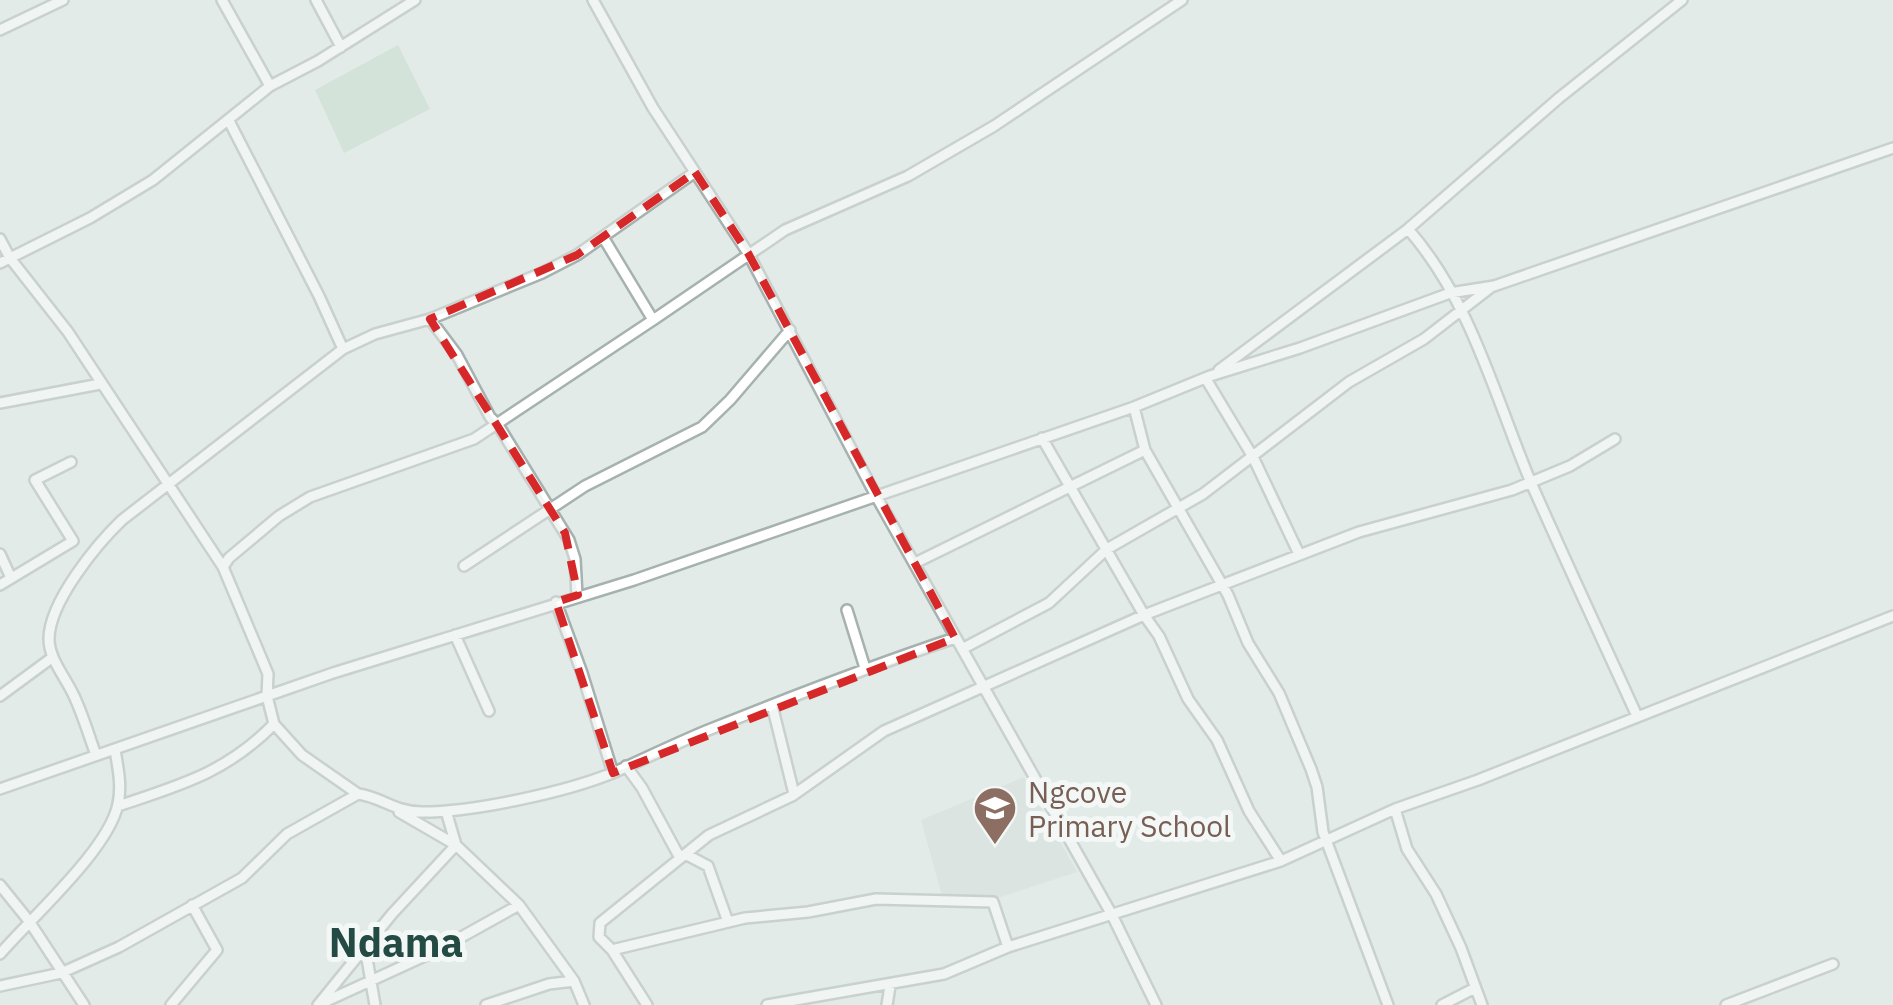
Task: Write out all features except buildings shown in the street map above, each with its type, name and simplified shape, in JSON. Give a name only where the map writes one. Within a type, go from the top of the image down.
[{"type":"street","points":[[0,30],[63,0]]},
{"type":"street","points":[[222,0],[270,86]]},
{"type":"street","points":[[316,0],[341,47]]},
{"type":"street","points":[[5,261],[90,218],[152,180],[270,86],[415,0]]},
{"type":"street","points":[[592,0],[646,95],[748,253],[875,494],[1112,915],[1156,1005]]},
{"type":"street","points":[[223,568],[229,558],[269,524],[310,497],[450,449],[498,425],[748,253],[805,219],[932,163],[1182,0]]},
{"type":"street","points":[[1208,378],[1408,230],[1558,98],[1682,0]]},
{"type":"street","points":[[229,121],[343,349]]},
{"type":"street","points":[[0,789],[267,696],[634,580],[1134,408],[1450,293],[1494,286],[1893,148]]},
{"type":"street","points":[[96,756],[48,638],[85,560],[122,520],[343,349],[375,334],[430,319],[577,255],[695,172]]},
{"type":"street","points":[[1408,230],[1461,308],[1531,482],[1637,716]]},
{"type":"street","points":[[603,237],[653,320]]},
{"type":"street","points":[[0,239],[5,261],[68,332],[223,568],[268,674],[267,696],[274,724],[302,755],[358,794],[370,795],[456,845],[519,905],[574,981],[584,1005]]},
{"type":"street","points":[[962,649],[1049,603],[1108,549],[1253,457],[1349,382],[1424,339],[1494,286]]},
{"type":"street","points":[[430,319],[456,355],[573,551],[577,596]]},
{"type":"street","points":[[464,566],[585,486],[702,427],[790,330]]},
{"type":"street","points":[[1208,378],[1253,457],[1299,554]]},
{"type":"street","points":[[0,403],[100,384]]},
{"type":"street","points":[[1134,408],[1144,450],[1228,595],[1315,779],[1327,840],[1388,1005]]},
{"type":"street","points":[[1042,438],[1159,636],[1188,698],[1223,751],[1249,811],[1280,861]]},
{"type":"street","points":[[647,1005],[612,950],[599,938],[600,923],[708,835],[794,794],[884,731],[1144,615],[1359,532],[1531,482],[1570,466],[1615,438]]},
{"type":"street","points":[[915,563],[1144,450]]},
{"type":"street","points":[[0,585],[73,541],[35,480],[72,462]]},
{"type":"street","points":[[0,554],[11,578]]},
{"type":"street","points":[[556,602],[613,772]]},
{"type":"street","points":[[847,610],[866,668]]},
{"type":"street","points":[[767,1005],[944,974],[1008,947],[1280,861],[1394,810],[1893,616]]},
{"type":"street","points":[[456,635],[490,711]]},
{"type":"street","points":[[396,811],[446,811],[514,799],[613,772],[866,668],[956,638]]},
{"type":"street","points":[[0,696],[53,657]]},
{"type":"street","points":[[772,705],[794,794]]},
{"type":"street","points":[[118,806],[182,786],[218,769],[249,750],[274,724]]},
{"type":"street","points":[[0,954],[109,832],[120,786],[115,750]]},
{"type":"street","points":[[626,766],[683,856],[708,866],[728,922]]},
{"type":"street","points":[[0,986],[61,973],[119,947],[242,878],[267,850],[304,822],[358,794]]},
{"type":"street","points":[[1394,810],[1406,849],[1436,894],[1482,1005]]},
{"type":"street","points":[[446,811],[456,845]]},
{"type":"street","points":[[456,845],[318,1005],[438,950],[519,905]]},
{"type":"street","points":[[0,885],[29,921],[84,1005]]},
{"type":"street","points":[[612,950],[728,922],[876,899],[990,901],[1008,947]]},
{"type":"street","points":[[171,1005],[216,950],[192,905]]},
{"type":"street","points":[[365,947],[376,1005]]},
{"type":"street","points":[[1726,1005],[1833,964]]},
{"type":"street","points":[[486,1005],[549,984],[574,981]]},
{"type":"street","points":[[887,1005],[890,986]]},
{"type":"street","points":[[1442,1005],[1475,988]]},
{"type":"highlighted area","points":[[695,172],[748,253],[955,638],[613,773],[556,602],[578,595],[565,533],[430,319],[577,255]]},
{"type":"shaded area","name":"Ngcove Primary School","points":[[1024,777],[1077,872],[992,900],[944,903],[921,820]]},
{"type":"green space","points":[[398,45],[430,109],[344,153],[315,90]]},
{"type":"place","name":"Ngcove Primary School","points":[[995,846]]},
{"type":"district","name":"Ndama","points":[[396,942]]}]
